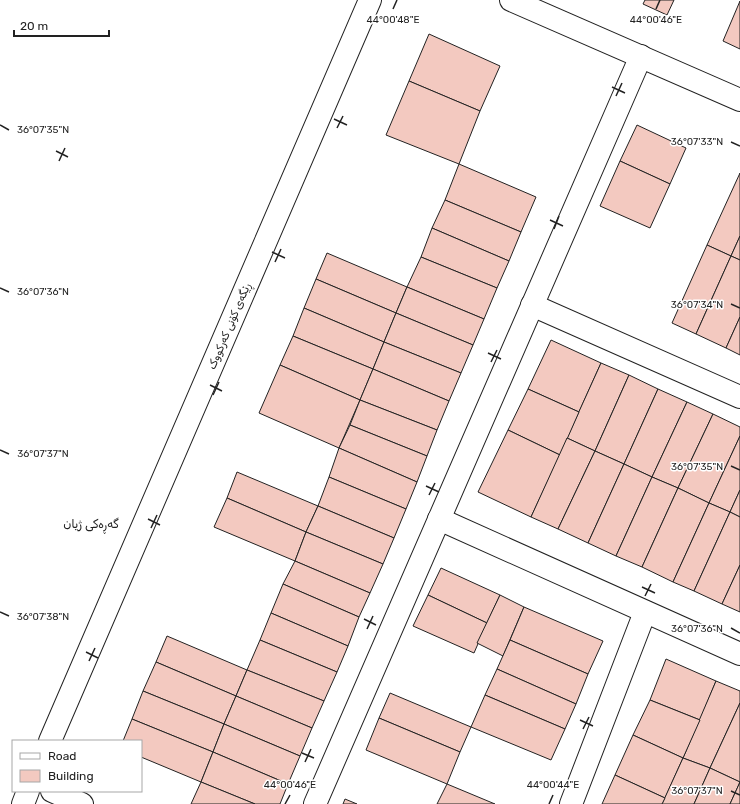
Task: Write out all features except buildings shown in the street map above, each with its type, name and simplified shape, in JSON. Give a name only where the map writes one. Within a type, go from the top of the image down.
[{"type":"street","name":"ڕێگەی کۆنی کەرکووک","points":[[50,740],[370,0]]},
{"type":"street","points":[[511,0],[740,100]]},
{"type":"street","points":[[315,804],[641,56]]},
{"type":"street","points":[[532,306],[740,397]]},
{"type":"street","points":[[439,520],[740,654]]},
{"type":"street","points":[[571,804],[645,612]]},
{"type":"street","points":[[23,804],[28,792]]},
{"type":"street","points":[[54,792],[82,804]]},
{"type":"district","name":"گەڕەکی ژیان","points":[[91,524]]}]
